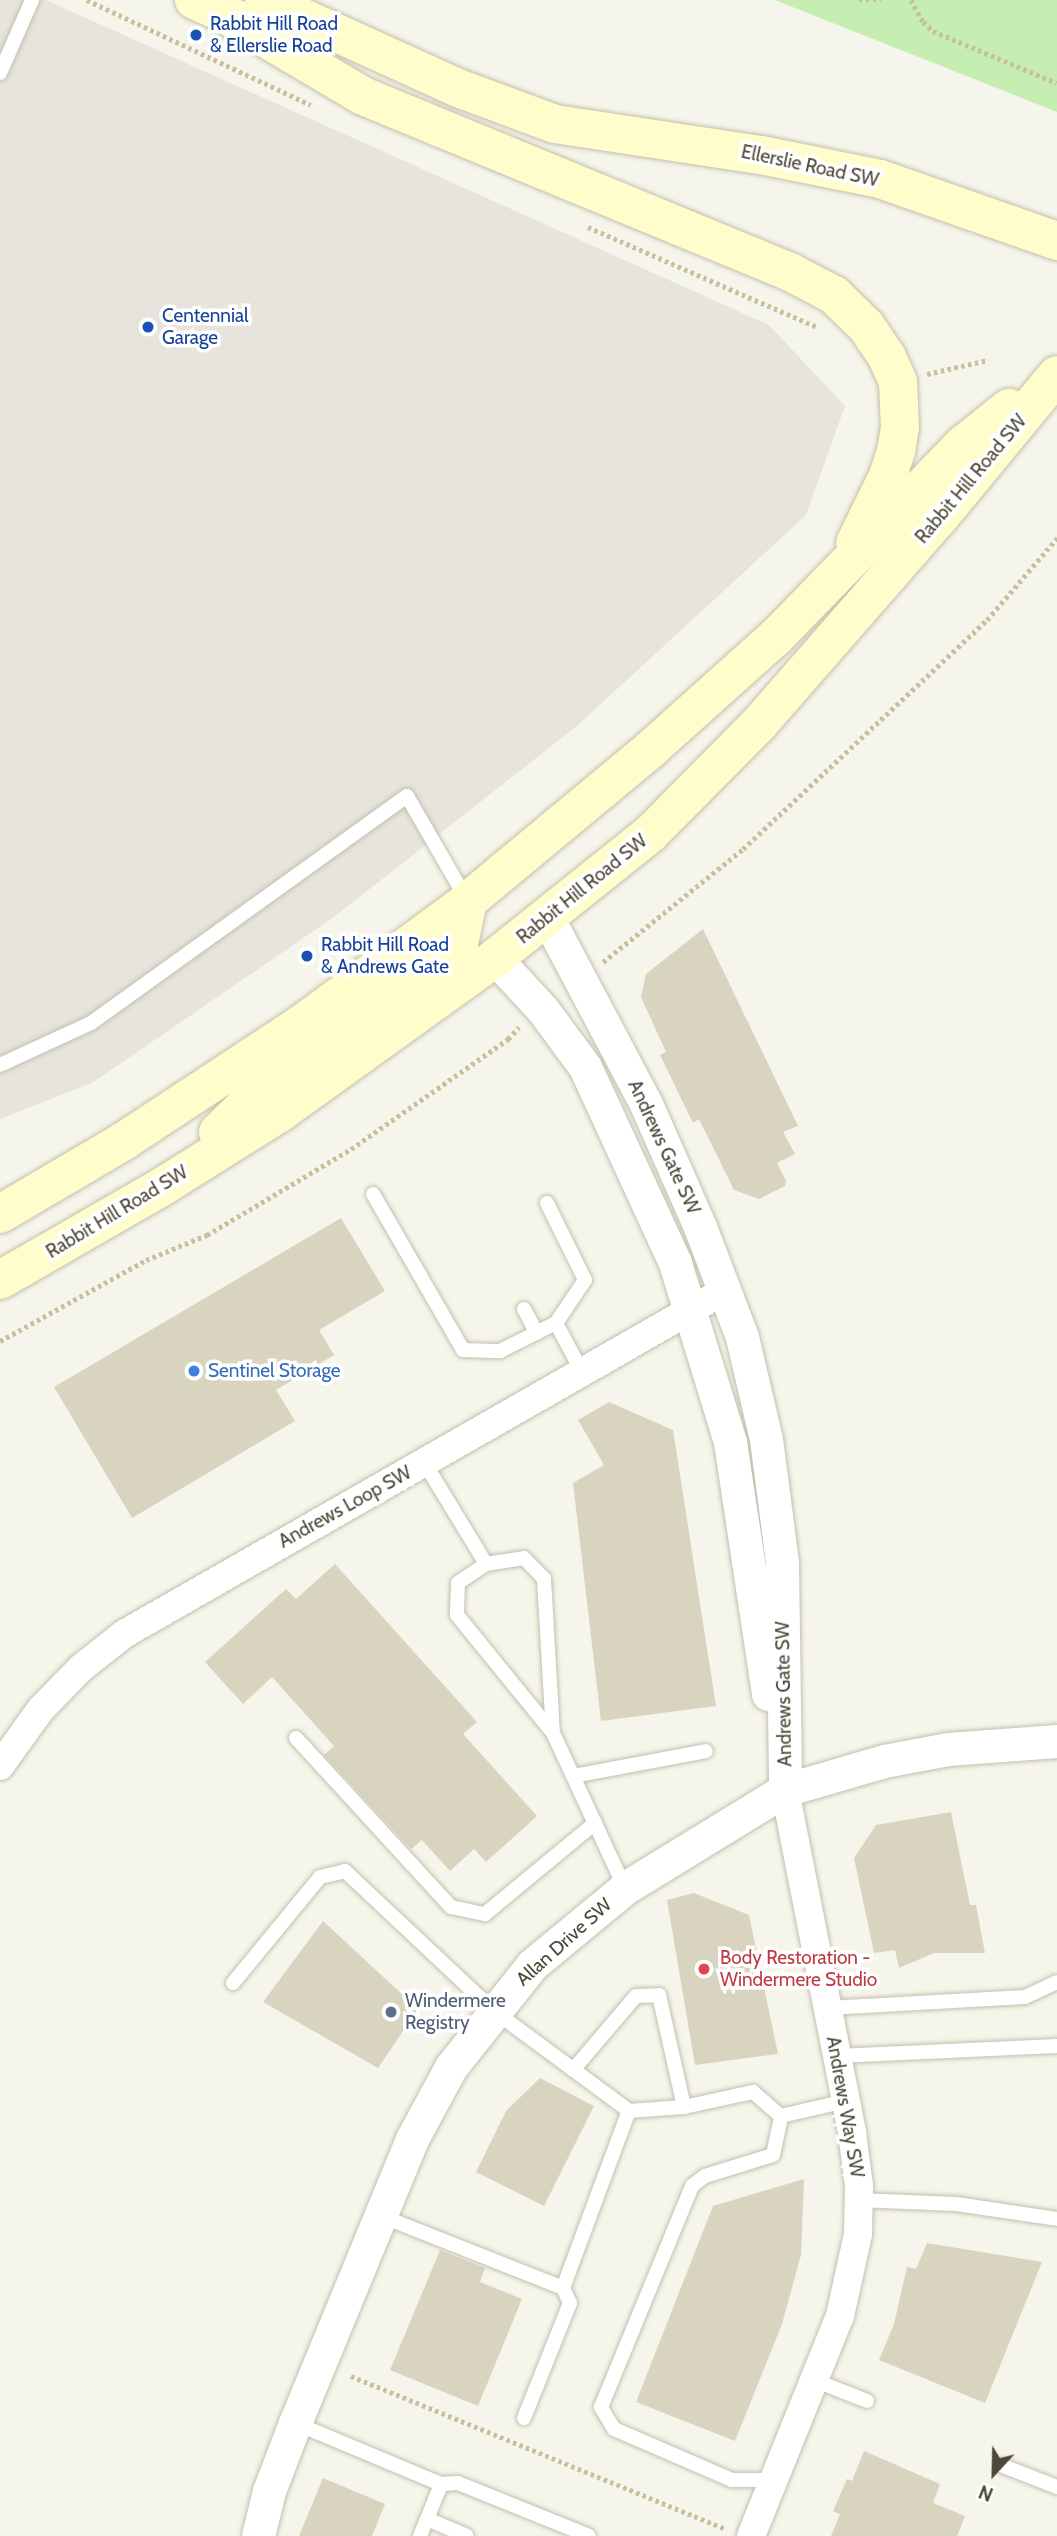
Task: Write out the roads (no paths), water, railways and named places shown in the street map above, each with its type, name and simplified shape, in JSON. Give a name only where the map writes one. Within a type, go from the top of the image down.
[{"type":"main road","name":"Ellerslie Road SW","points":[[264,0],[458,88],[555,124],[761,155],[880,179],[1057,242]]},
{"type":"main road","name":"Ellerslie Road SW","points":[[210,7],[460,116],[527,128],[555,124]]},
{"type":"main road","points":[[210,7],[363,96],[790,272],[834,295],[866,326],[887,357],[898,382],[900,427],[887,478],[841,573]]},
{"type":"main road","name":"Rabbit Hill Road SW","points":[[0,1214],[124,1141],[300,1025],[468,901],[662,740],[777,636],[964,444],[1057,369]]},
{"type":"main road","name":"Rabbit Hill Road SW","points":[[0,1280],[183,1174],[281,1112],[495,958],[650,834],[715,771],[939,518],[1057,375]]},
{"type":"main road","points":[[183,1174],[234,1113],[459,944],[468,901]]},
{"type":"street","name":"Andrews Gate SW","points":[[547,917],[646,1104],[700,1227],[742,1336],[766,1439],[782,1563],[785,1790]]},
{"type":"street","name":"Andrews Gate SW","points":[[495,958],[543,1010],[584,1068],[675,1263],[692,1311],[730,1442],[745,1527],[757,1636],[785,1790]]},
{"type":"street","name":"Andrews Loop SW","points":[[0,1766],[41,1709],[81,1668],[124,1634],[724,1291]]},
{"type":"street","name":"Allan Drive SW","points":[[258,2536],[270,2491],[295,2423],[412,2139],[451,2067],[532,1965],[625,1888],[785,1790],[884,1761],[948,1749],[1057,1741]]},
{"type":"street","name":"Andrews Way SW","points":[[741,2533],[774,2480],[840,2316],[858,2234],[859,2200],[846,2101],[785,1790]]},
{"type":"street","name":"Allan Drive SW","points":[[242,2536],[270,2491]]},
{"type":"lane","points":[[0,73],[32,0]]},
{"type":"lane","points":[[0,1065],[91,1023],[407,796],[468,901]]},
{"type":"lane","points":[[373,1194],[463,1350],[500,1351],[556,1323],[585,1280],[547,1203]]},
{"type":"lane","points":[[524,1309],[537,1332]]},
{"type":"lane","points":[[556,1323],[582,1372]]},
{"type":"lane","points":[[424,1462],[486,1564]]},
{"type":"lane","points":[[553,1733],[544,1579],[524,1558],[486,1564],[458,1583],[457,1615],[553,1733],[625,1888]]},
{"type":"lane","points":[[296,1738],[451,1907],[485,1914],[595,1823]]},
{"type":"lane","points":[[573,1776],[706,1751]]},
{"type":"lane","points":[[233,1983],[320,1877],[345,1871],[494,2011],[629,2111],[684,2107],[753,2092],[781,2116]]},
{"type":"lane","points":[[828,2008],[1025,1997],[1057,1982]]},
{"type":"lane","points":[[573,2070],[636,1996],[659,1994],[684,2107]]},
{"type":"lane","points":[[837,2056],[1057,2046]]},
{"type":"lane","points":[[781,2116],[846,2101]]},
{"type":"lane","points":[[563,2288],[629,2111]]},
{"type":"lane","points":[[774,2480],[732,2480],[614,2429],[601,2407],[692,2186],[705,2176],[773,2155],[781,2116]]},
{"type":"lane","points":[[859,2200],[956,2204],[1057,2219]]},
{"type":"lane","points":[[379,2215],[563,2288],[570,2303],[524,2418]]},
{"type":"lane","points":[[814,2380],[867,2401]]},
{"type":"lane","points":[[295,2423],[441,2484],[458,2483],[589,2536]]},
{"type":"lane","points":[[1003,2466],[1057,2487]]},
{"type":"lane","points":[[420,2536],[441,2484]]},
{"type":"lane","points":[[427,2519],[467,2536]]},
{"type":"place","name":"Rabbit Hill Road & Ellerslie Road","points":[[196,35]]},
{"type":"place","name":"Centennial Garage","points":[[148,327]]},
{"type":"place","name":"Rabbit Hill Road & Andrews Gate","points":[[307,956]]},
{"type":"place","name":"Sentinel Storage","points":[[194,1371]]},
{"type":"place","name":"Body Restoration - Windermere Studio","points":[[704,1969]]},
{"type":"place","name":"Windermere Registry","points":[[391,2012]]}]
